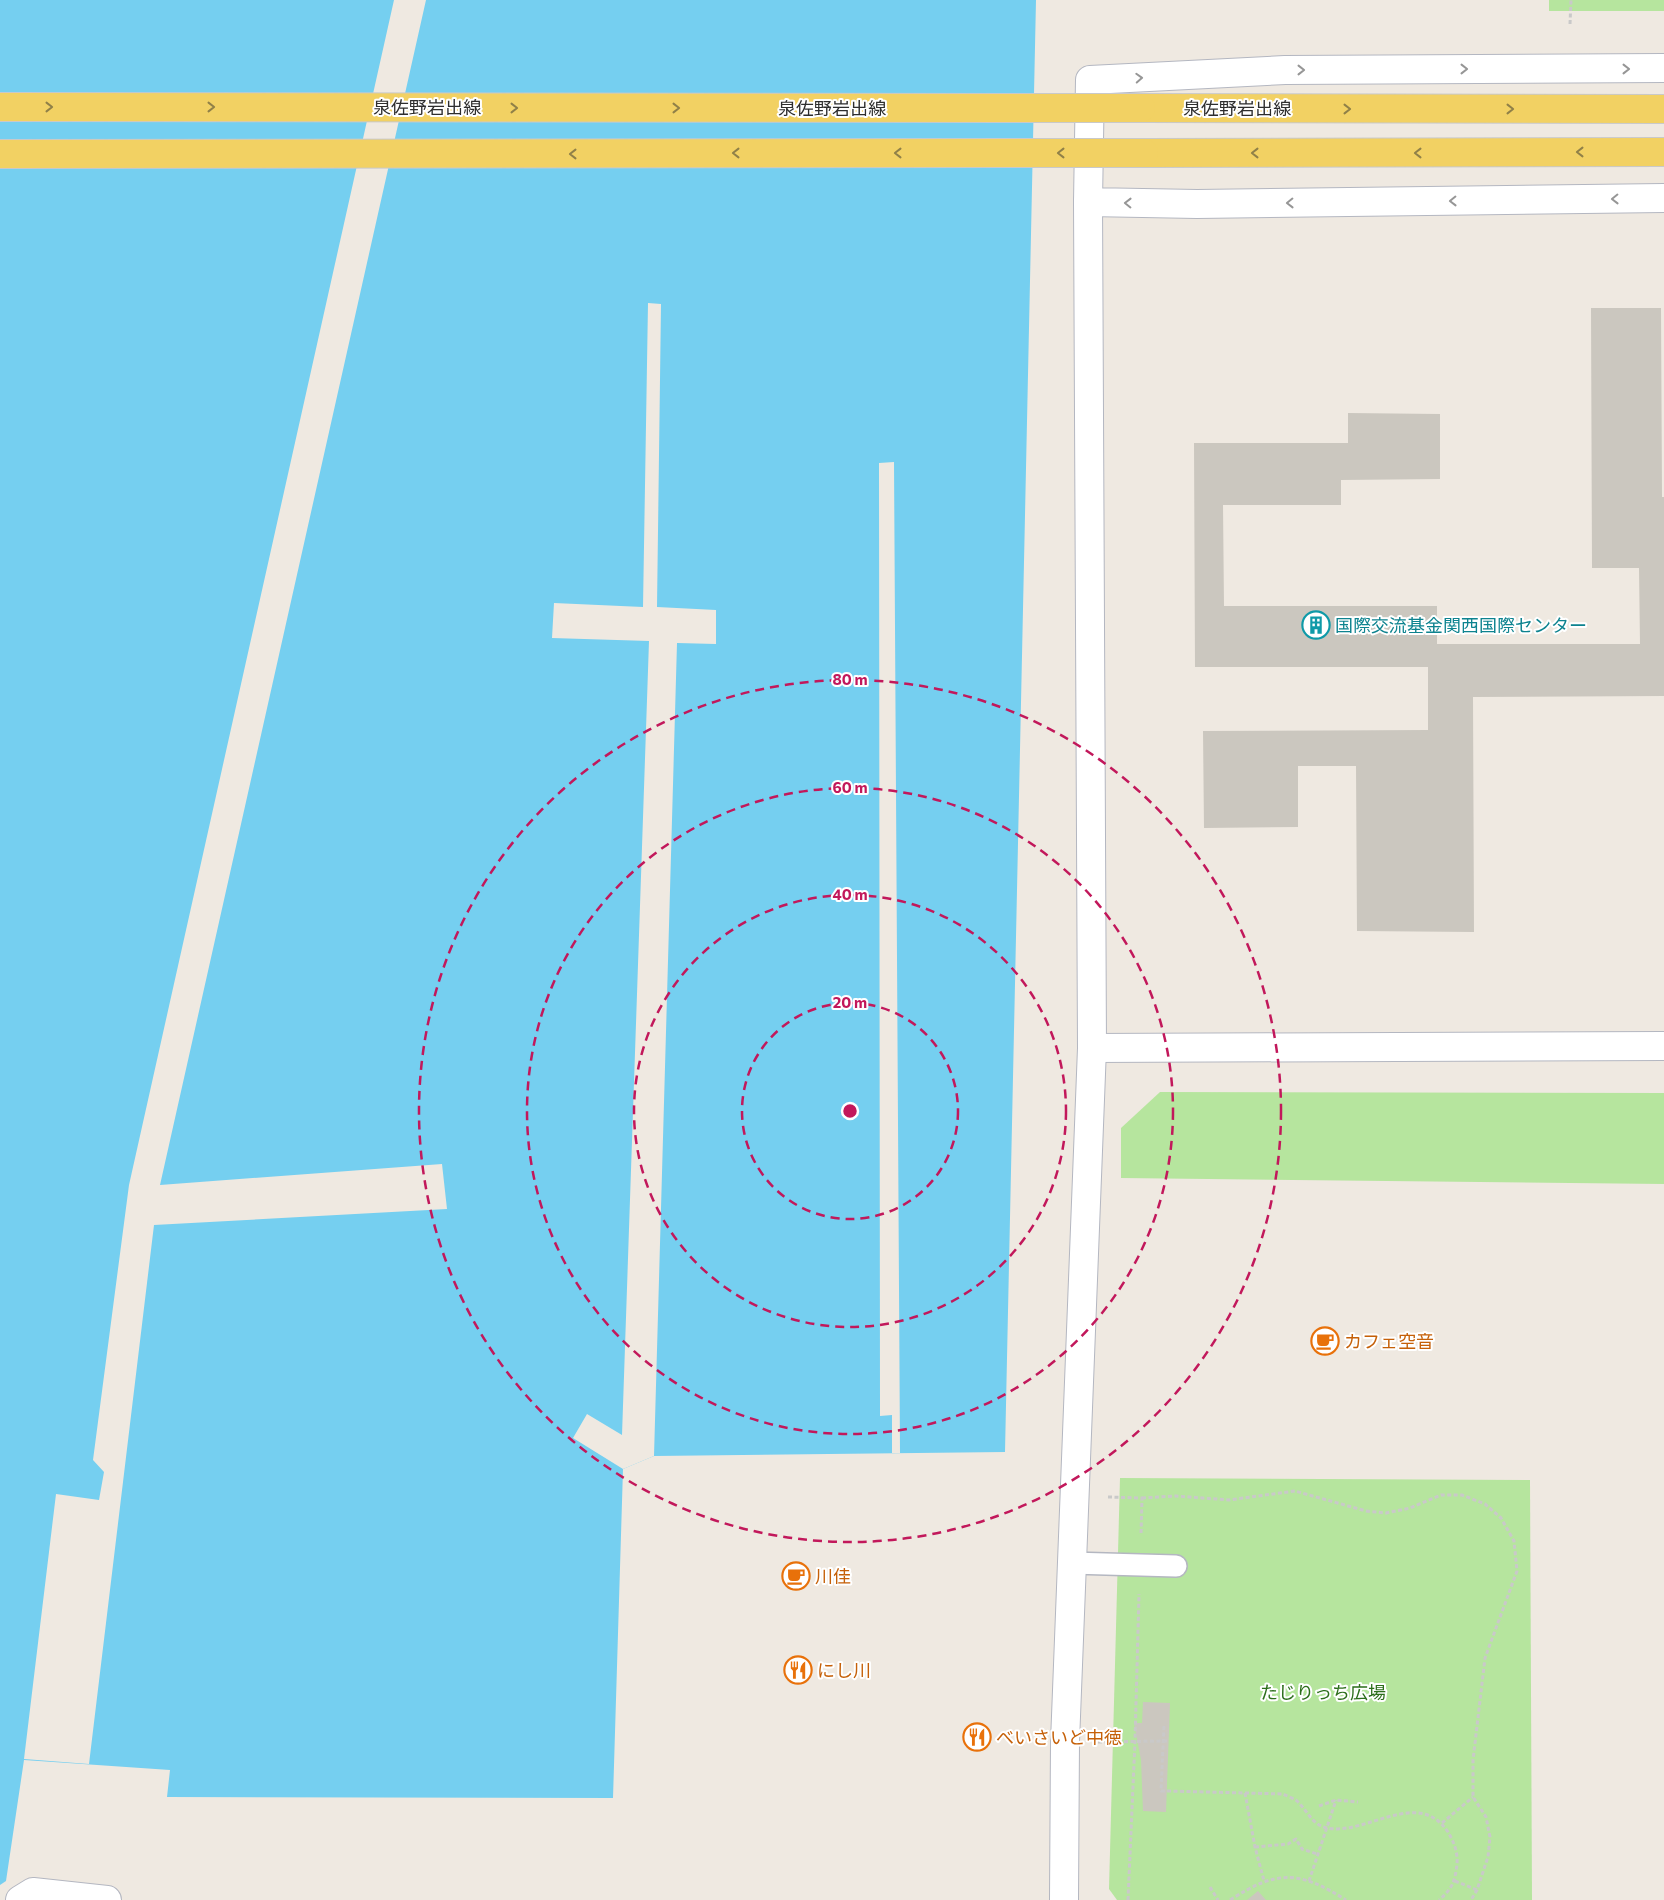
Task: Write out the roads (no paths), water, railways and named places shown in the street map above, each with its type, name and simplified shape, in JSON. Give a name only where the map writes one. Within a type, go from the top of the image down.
[{"type":"main road","name":"泉佐野岩出線","points":[[0,107],[1664,109]]},
{"type":"main road","points":[[0,154],[1664,152]]},
{"type":"street","points":[[1064,1900],[1064,1742],[1092,1048],[1088,202],[1090,80],[1285,70],[1664,68]]},
{"type":"street","points":[[1088,202],[1197,204],[1664,198]]},
{"type":"street","points":[[1092,1048],[1664,1046]]},
{"type":"street","points":[[20,1900],[33,1892],[108,1900]]},
{"type":"lane","points":[[1071,1563],[1176,1566]]},
{"type":"water","points":[[0,0],[1036,0],[1005,1452],[654,1456],[623,1469],[613,1798],[167,1797],[170,1770],[24,1760],[6,1881],[0,1885]]},
{"type":"place","name":"国際交流基金関西国際センター","points":[[1316,625]]},
{"type":"place","name":"カフェ空音","points":[[1325,1341]]},
{"type":"place","name":"川佳","points":[[796,1576]]},
{"type":"place","name":"にし川","points":[[798,1670]]},
{"type":"place","name":"べいさいど中徳","points":[[977,1737]]},
{"type":"park label","name":"たじりっち広場","points":[[1323,1692]]}]
